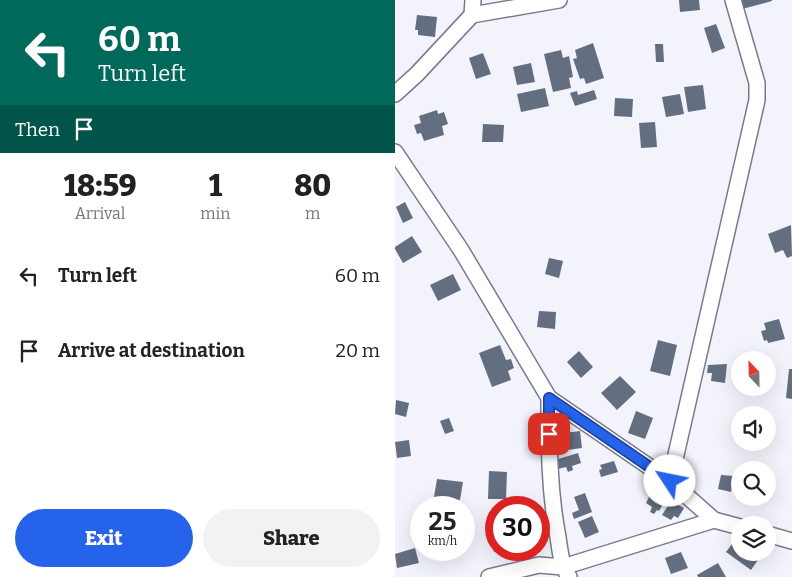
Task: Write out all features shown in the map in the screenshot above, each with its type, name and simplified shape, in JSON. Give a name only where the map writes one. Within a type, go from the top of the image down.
[{"type":"street","points":[[395,94],[417,74],[472,8],[559,0]]},
{"type":"street","points":[[670,481],[757,100],[757,83],[733,0]]},
{"type":"street","points":[[395,152],[461,250],[549,398],[670,481],[714,520],[731,525]]},
{"type":"street","points":[[549,398],[549,469],[553,513],[566,572]]},
{"type":"street","points":[[489,577],[539,564],[566,572],[714,520]]},
{"type":"street","points":[[776,537],[792,541]]},
{"type":"building","points":[[679,0],[699,0],[700,10],[680,12]]},
{"type":"building","points":[[739,0],[772,0],[772,1],[742,9]]},
{"type":"building","points":[[417,15],[437,17],[435,37],[418,35],[418,30],[415,30]]},
{"type":"building","points":[[716,24],[725,48],[712,53],[704,28]]},
{"type":"building","points":[[593,43],[604,78],[586,84],[584,78],[580,79],[573,59],[577,58],[575,50]]},
{"type":"building","points":[[655,44],[663,44],[664,62],[656,62]]},
{"type":"building","points":[[561,50],[563,58],[569,56],[573,77],[569,78],[571,88],[553,92],[544,54]]},
{"type":"building","points":[[483,53],[491,74],[476,79],[469,58]]},
{"type":"building","points":[[531,63],[535,82],[517,85],[513,67]]},
{"type":"building","points":[[703,85],[706,109],[688,112],[684,87]]},
{"type":"building","points":[[545,88],[549,106],[521,112],[517,94]]},
{"type":"building","points":[[594,90],[597,99],[575,106],[570,93],[577,91],[578,95]]},
{"type":"building","points":[[680,94],[684,114],[666,117],[662,97]]},
{"type":"building","points":[[615,98],[633,99],[632,117],[614,116]]},
{"type":"building","points":[[437,110],[438,114],[444,112],[448,124],[442,126],[444,135],[424,141],[421,133],[417,134],[414,125],[421,123],[419,116]]},
{"type":"building","points":[[655,122],[657,147],[641,148],[639,123]]},
{"type":"building","points":[[483,124],[504,125],[503,142],[482,142]]},
{"type":"building","points":[[405,202],[413,218],[403,223],[396,207]]},
{"type":"building","points":[[791,225],[792,256],[787,258],[783,250],[775,253],[768,234]]},
{"type":"building","points":[[412,236],[422,252],[403,263],[395,247]]},
{"type":"building","points":[[549,258],[563,261],[559,278],[545,274]]},
{"type":"building","points":[[453,274],[461,290],[438,301],[430,285]]},
{"type":"building","points":[[539,311],[556,312],[555,329],[537,327]]},
{"type":"building","points":[[779,319],[785,339],[768,343],[767,340],[764,341],[761,331],[766,330],[764,323]]},
{"type":"building","points":[[658,340],[677,345],[670,376],[650,371]]},
{"type":"building","points":[[500,345],[506,360],[511,359],[514,368],[508,371],[511,380],[492,387],[479,353]]},
{"type":"building","points":[[579,351],[593,367],[581,378],[567,362]]},
{"type":"building","points":[[727,364],[725,383],[711,381],[712,373],[707,373],[708,365]]},
{"type":"building","points":[[789,369],[792,369],[792,399],[786,398]]},
{"type":"building","points":[[620,376],[636,392],[617,410],[601,393]]},
{"type":"building","points":[[396,400],[409,403],[406,417],[395,414]]},
{"type":"building","points":[[636,411],[653,418],[645,439],[628,433]]},
{"type":"building","points":[[449,418],[454,431],[445,434],[440,421]]},
{"type":"building","points":[[580,431],[582,448],[559,451],[557,434]]},
{"type":"building","points":[[409,440],[411,456],[397,458],[395,442]]},
{"type":"building","points":[[578,453],[581,463],[572,466],[573,470],[568,472],[566,467],[558,469],[555,460]]},
{"type":"building","points":[[614,461],[618,472],[601,477],[599,470],[602,469],[600,465]]},
{"type":"building","points":[[489,471],[507,472],[506,496],[488,496]]},
{"type":"building","points":[[721,475],[731,476],[731,492],[718,489]]},
{"type":"building","points":[[437,479],[463,482],[461,496],[434,496]]},
{"type":"building","points":[[585,493],[592,512],[574,519],[572,513],[579,510],[574,497]]},
{"type":"building","points":[[651,493],[665,500],[659,511],[657,510],[654,514],[650,512],[652,507],[646,503]]},
{"type":"building","points":[[671,501],[684,508],[678,518],[674,516],[671,520],[662,515]]},
{"type":"building","points":[[592,516],[599,532],[585,538],[578,522]]},
{"type":"building","points":[[731,545],[731,556],[726,552]]},
{"type":"building","points":[[410,550],[410,561],[418,561],[419,563],[397,568],[395,554]]},
{"type":"building","points":[[681,552],[688,568],[671,574],[665,558]]},
{"type":"building","points":[[738,561],[757,561],[751,570]]},
{"type":"building","points":[[718,563],[726,577],[698,577],[697,575]]},
{"type":"route","points":[[549,434],[549,398],[670,481]]}]
